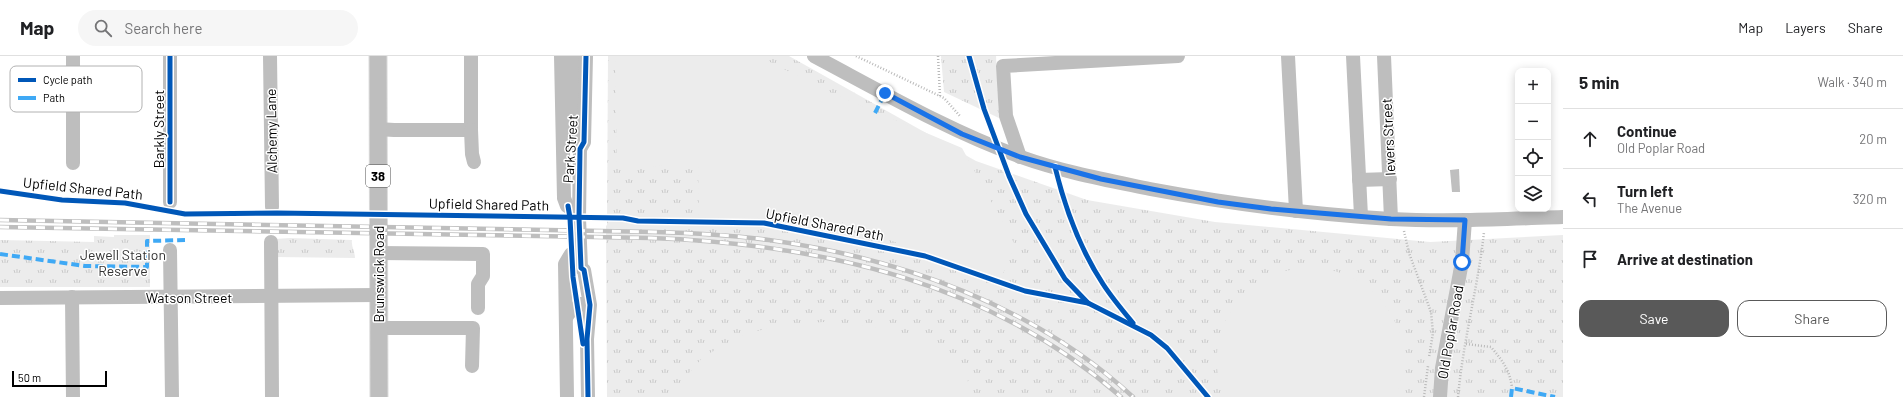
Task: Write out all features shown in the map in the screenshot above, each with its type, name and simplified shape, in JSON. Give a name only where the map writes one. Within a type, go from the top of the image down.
[{"type":"main road","name":"Brunswick Road","points":[[378,56],[379,397]]},
{"type":"street","name":"Barkly Street","points":[[170,56],[170,202]]},
{"type":"street","name":"Alchemy Lane","points":[[270,56],[272,207]]},
{"type":"street","points":[[471,56],[471,130],[472,154],[474,162]]},
{"type":"street","name":"Park Street","points":[[562,56],[564,198],[567,206],[579,210]]},
{"type":"street","name":"Park Street","points":[[574,56],[574,139],[580,149]]},
{"type":"street","name":"Park Street","points":[[586,56],[584,142],[580,149],[579,210],[581,268],[584,270],[590,305],[587,339],[588,397]]},
{"type":"street","points":[[814,56],[962,134],[1018,156],[1101,179],[1210,201],[1296,211],[1396,219],[1486,220],[1563,217]]},
{"type":"street","points":[[1018,156],[1006,116],[1003,66],[1178,56]]},
{"type":"street","points":[[1288,56],[1296,211]]},
{"type":"street","points":[[1353,56],[1361,216]]},
{"type":"street","name":"Ievers Street","points":[[1384,56],[1390,179],[1396,219]]},
{"type":"street","points":[[73,112],[73,163]]},
{"type":"street","points":[[378,129],[471,130]]},
{"type":"street","points":[[1359,180],[1390,179]]},
{"type":"street","name":"Old Poplar Road","points":[[1440,397],[1442,368],[1462,262],[1465,220]]},
{"type":"street","points":[[271,242],[272,397]]},
{"type":"street","points":[[170,250],[172,396]]},
{"type":"street","points":[[567,397],[565,264],[571,254],[580,252]]},
{"type":"street","points":[[378,253],[483,254],[483,276],[478,284],[478,308]]},
{"type":"street","name":"Park Street","points":[[581,268],[577,273],[587,339]]},
{"type":"street","name":"Watson Street","points":[[0,298],[378,295]]},
{"type":"street","points":[[72,297],[73,397]]},
{"type":"street","points":[[566,318],[569,313],[581,304]]},
{"type":"street","points":[[378,328],[473,328],[472,366]]},
{"type":"path","points":[[856,56],[944,98],[959,115],[964,118]]},
{"type":"path","points":[[938,56],[940,96]]},
{"type":"path","points":[[1396,219],[1431,312],[1433,333],[1424,397]]},
{"type":"path","points":[[1458,397],[1461,369],[1481,261],[1486,220]]},
{"type":"path","points":[[1466,344],[1491,347],[1502,359],[1510,375],[1512,388]]},
{"type":"green space","points":[[608,56],[789,56],[976,161],[1087,200],[1215,222],[1430,242],[1563,235],[1563,397],[607,397],[606,226]]},
{"type":"green space","points":[[615,56],[758,56],[827,91],[962,148],[1015,245],[1000,281],[833,219],[699,217],[698,165],[617,167]]},
{"type":"green space","points":[[941,56],[996,56],[999,118],[944,92]]},
{"type":"green space","name":"Jewell Station Reserve","points":[[114,235],[150,235],[150,287],[0,287],[0,240],[94,242],[94,236],[114,237]]},
{"type":"green space","points":[[275,239],[352,240],[355,258],[276,257]]},
{"type":"green space","points":[[1310,267],[1334,271],[1356,280],[1374,293],[1388,309],[1398,328],[1403,350],[1402,373],[1396,397],[1224,397],[1218,373],[1217,350],[1222,328],[1232,309],[1246,293],[1264,280],[1286,271]]},
{"type":"green space","points":[[823,322],[862,325],[913,335],[945,351],[967,377],[971,397],[668,397],[703,357],[740,336],[775,326]]},
{"type":"shaded area","points":[[1459,169],[1460,192],[1452,192],[1450,170]]},
{"type":"railway","points":[[0,220],[655,232],[712,234],[769,240],[818,248],[867,259],[916,274],[963,291],[1009,312],[1053,337],[1095,365],[1133,397]]},
{"type":"railway","points":[[0,227],[651,238],[715,242],[778,249],[840,261],[901,277],[960,298],[1016,324],[1070,357],[1121,397]]},
{"type":"marked path","points":[[875,113],[885,93]]},
{"type":"marked path","points":[[0,254],[85,266],[147,267],[147,241],[185,240]]},
{"type":"marked path","points":[[1511,397],[1512,388],[1555,397]]},
{"type":"cycle path","points":[[170,56],[170,202]]},
{"type":"cycle path","points":[[586,56],[584,142],[580,149],[579,218],[581,268],[584,270],[590,305],[587,339],[588,397]]},
{"type":"cycle path","points":[[969,56],[984,109],[1009,176],[1026,214],[1065,279],[1088,303],[1151,335],[1167,348],[1208,397]]},
{"type":"cycle path","points":[[1055,167],[1063,198],[1087,257],[1106,289],[1133,323]]},
{"type":"cycle path","name":"Upfield Shared Path","points":[[0,191],[62,200],[125,203],[185,214],[277,213],[623,218],[638,221],[764,223],[925,256],[1025,291],[1088,303]]},
{"type":"cycle path","points":[[568,206],[573,277],[583,344]]},
{"type":"route","points":[[885,93],[962,134],[1020,157],[1101,179],[1218,202],[1271,209],[1391,219],[1465,220],[1462,262]]}]
